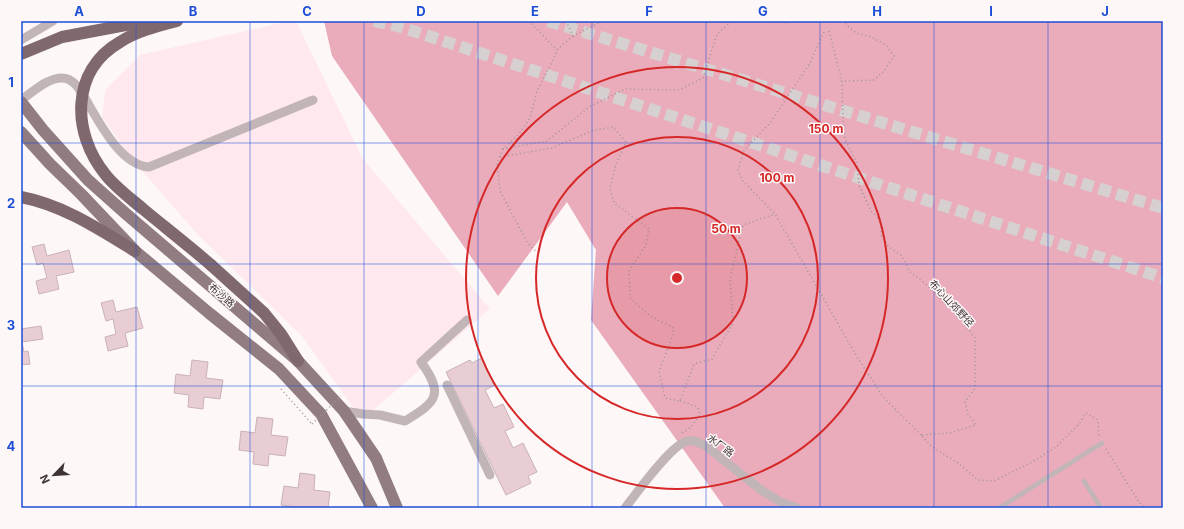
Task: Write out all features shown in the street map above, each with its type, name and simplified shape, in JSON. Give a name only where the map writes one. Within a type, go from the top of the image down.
[{"type":"highway","points":[[21,54],[62,37],[147,21]]},
{"type":"highway","points":[[177,21],[132,35],[119,42],[106,52],[96,64],[87,78],[83,90],[80,110],[82,127],[88,146],[105,175],[211,265],[264,313],[281,334],[298,361]]},
{"type":"highway","points":[[21,197],[38,200],[86,221],[135,251]]},
{"type":"main road","name":"布沙路","points":[[21,101],[43,130],[88,180],[298,361],[344,411],[376,458],[397,508]]},
{"type":"main road","points":[[21,132],[135,251],[279,369],[321,414],[372,508]]},
{"type":"street","points":[[21,40],[54,21]]},
{"type":"street","points":[[21,101],[45,83],[61,78],[70,80],[79,88],[108,135],[118,148],[136,164],[149,168],[313,100]]},
{"type":"street","points":[[344,411],[380,415],[405,421],[426,408],[432,401],[435,387],[421,362],[467,320]]},
{"type":"street","points":[[447,385],[490,475]]},
{"type":"street","name":"水厂路","points":[[680,445],[686,441],[695,440],[706,446],[761,490],[781,502],[796,508]]},
{"type":"street","points":[[625,508],[670,453],[680,445]]},
{"type":"lane","points":[[999,508],[1102,443]]},
{"type":"lane","points":[[1084,481],[1101,508]]},
{"type":"path","points":[[529,21],[557,50]]},
{"type":"path","points":[[566,21],[573,36]]},
{"type":"path","points":[[536,251],[528,244],[500,191],[497,163],[503,149],[519,134],[530,118],[537,91],[557,50],[573,36],[602,21]]},
{"type":"path","points":[[503,149],[547,141],[589,107],[625,89],[679,90],[703,78],[717,34],[732,21]]},
{"type":"path","points":[[770,21],[788,23],[787,21]]},
{"type":"path","points":[[830,31],[842,81],[874,80],[884,71],[894,56],[886,45],[871,37],[856,33],[842,21]]},
{"type":"path","points":[[824,32],[810,63],[770,123],[744,150],[738,170],[742,180],[775,214],[856,355],[883,398],[932,447],[958,463],[978,480],[994,481],[1032,462],[1056,447],[1079,424],[1086,413],[1098,420],[1099,438],[1139,502],[1146,508]]},
{"type":"path","name":"布心山郊野径","points":[[842,81],[845,139],[857,164],[859,184],[871,211],[881,221],[881,235],[888,246],[902,256],[910,272],[927,285],[960,319],[974,338],[975,388],[965,402],[968,414],[976,425],[950,433],[921,435]]},
{"type":"path","points":[[500,157],[552,148],[592,130],[612,127],[626,142],[616,164],[610,188],[614,203],[649,229],[646,245],[629,271],[630,298],[650,316],[674,328],[672,338],[659,371],[665,398],[698,407],[700,415],[691,427],[676,437],[680,445]]},
{"type":"path","points":[[680,401],[694,364],[712,359],[733,324],[730,279],[743,225],[775,214]]},
{"type":"path","points":[[281,389],[312,424],[341,396]]},
{"type":"shaded area","points":[[289,21],[296,21],[363,159],[490,309],[362,420],[302,336],[198,235],[129,156],[102,117],[105,90],[140,55]]},
{"type":"shaded area","points":[[324,21],[1163,21],[1163,508],[725,508],[591,320],[596,250],[567,202],[498,296],[332,56]]},
{"type":"building","points":[[44,244],[47,256],[69,250],[74,272],[56,276],[59,289],[39,294],[36,281],[47,278],[43,263],[37,265],[32,247]]},
{"type":"building","points":[[113,300],[116,312],[137,307],[143,328],[125,333],[128,346],[108,351],[105,337],[116,334],[113,319],[106,321],[101,303]]},
{"type":"building","points":[[41,326],[43,339],[22,342],[24,352],[28,351],[30,364],[21,365],[21,329]]},
{"type":"building","points":[[482,358],[495,385],[485,390],[494,408],[503,404],[514,427],[505,431],[513,448],[523,443],[537,472],[528,476],[531,483],[506,495],[446,372],[470,360],[472,363]]},
{"type":"building","points":[[192,360],[208,362],[206,378],[223,380],[220,399],[204,397],[203,409],[188,407],[189,395],[174,393],[176,374],[190,376]]},
{"type":"building","points":[[257,417],[273,419],[271,435],[288,437],[285,456],[269,454],[268,466],[253,464],[254,452],[239,450],[241,431],[255,433]]},
{"type":"building","points":[[300,473],[315,475],[314,490],[330,492],[328,508],[297,508],[281,505],[284,486],[298,488]]},
{"type":"tunnel","points":[[374,21],[401,27],[1163,278]]},
{"type":"tunnel","points":[[548,21],[1163,208]]}]
